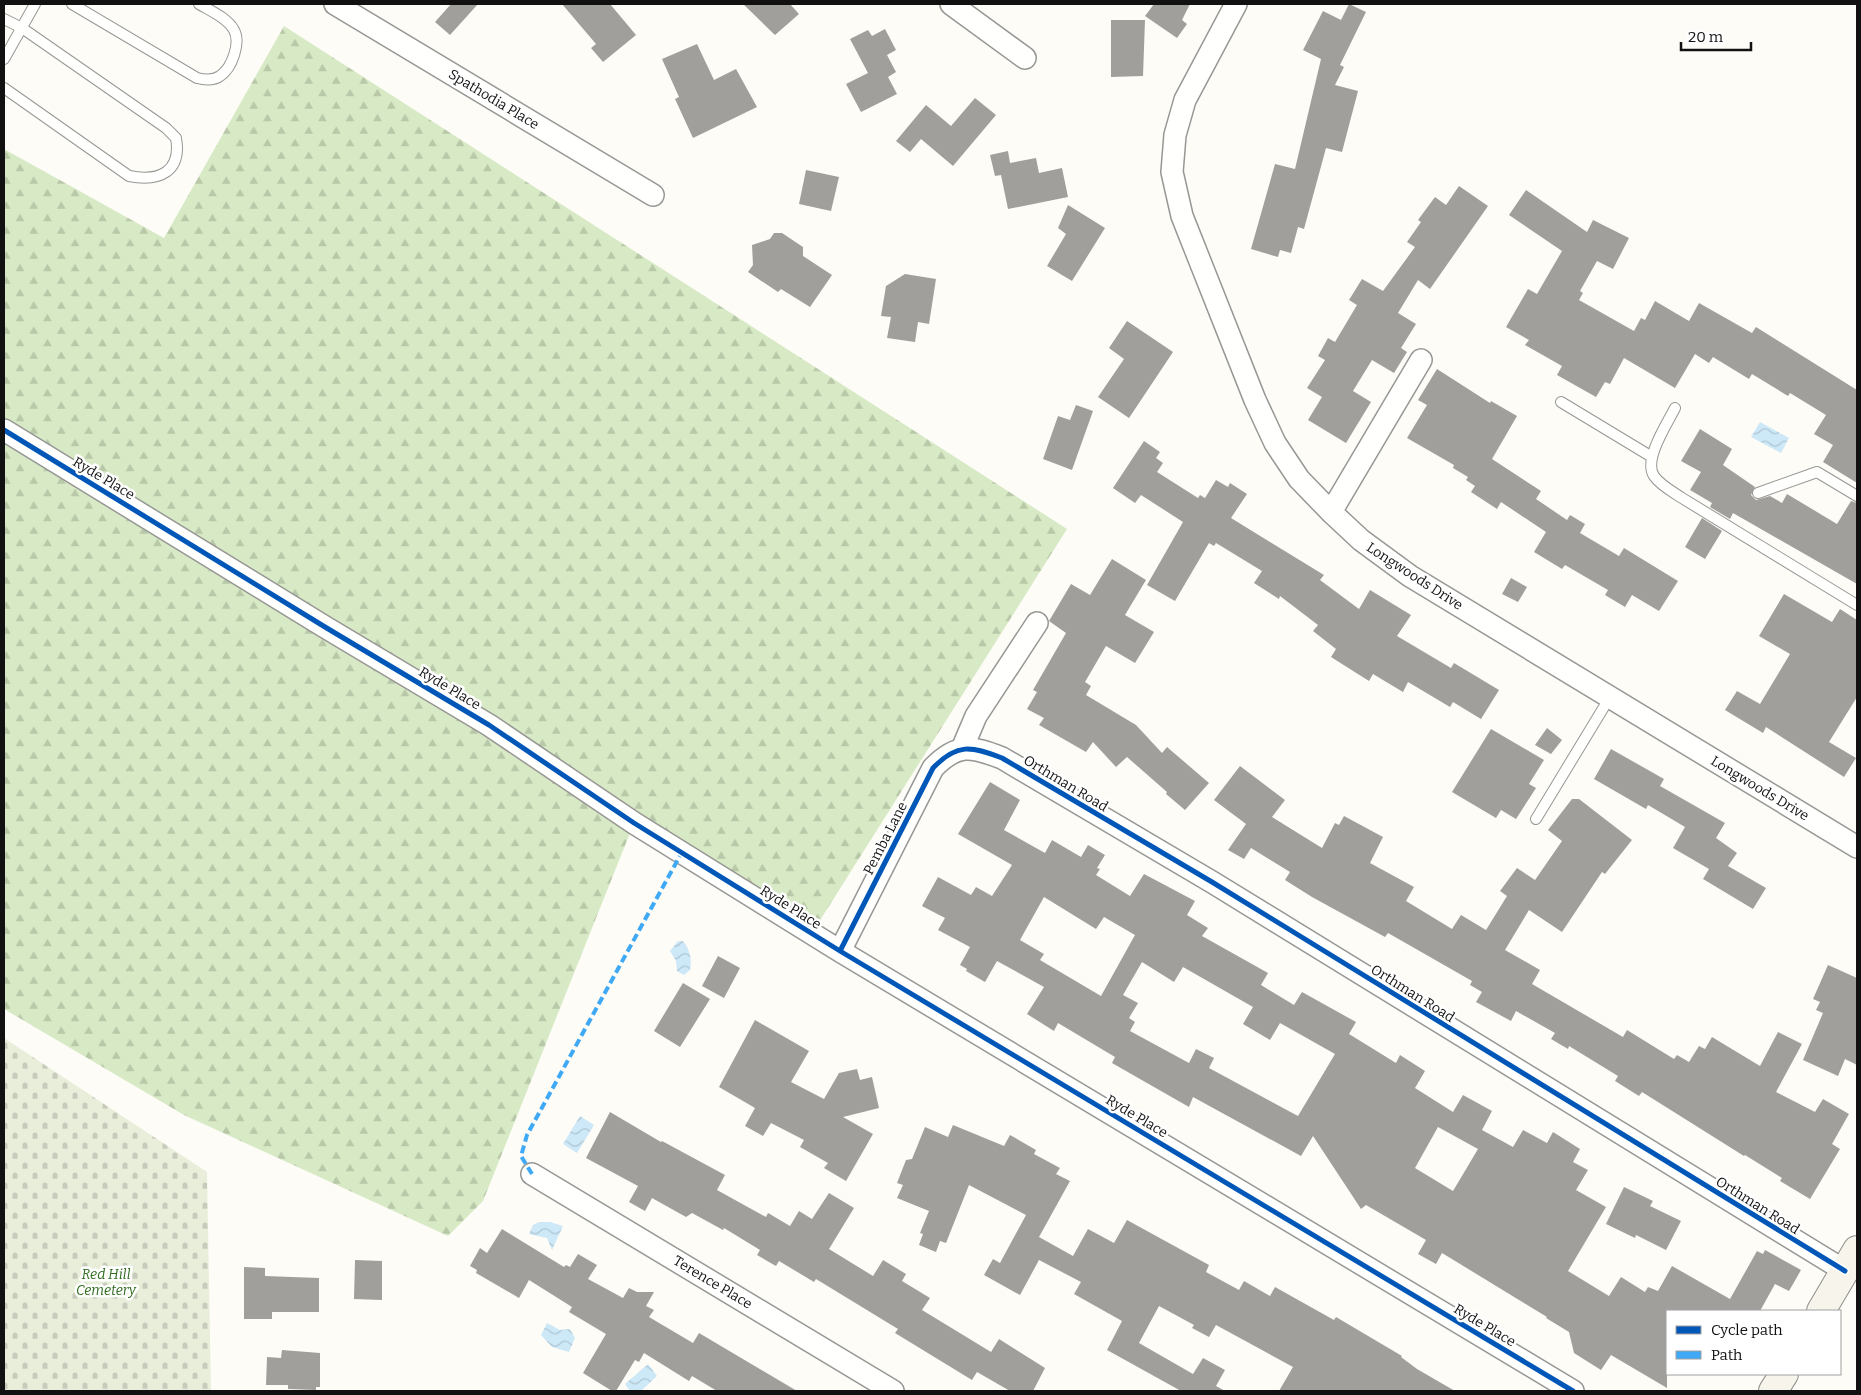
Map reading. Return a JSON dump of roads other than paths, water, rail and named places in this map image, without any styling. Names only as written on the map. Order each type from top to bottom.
[{"type":"main road","points":[[1822,1310],[1851,1260]]},
{"type":"main road","points":[[1773,1391],[1783,1375]]},
{"type":"street","name":"Spathodia Place","points":[[336,4],[653,195]]},
{"type":"street","points":[[951,4],[1025,58]]},
{"type":"street","name":"Longwoods Drive","points":[[1236,4],[1185,100],[1175,135],[1172,172],[1182,216],[1255,400],[1275,443],[1299,479],[1361,540],[1410,576],[1857,847]]},
{"type":"street","points":[[1331,512],[1421,360]]},
{"type":"street","name":"Ryde Place","points":[[4,430],[489,725],[634,822],[840,951],[1573,1391]]},
{"type":"street","points":[[962,749],[976,716],[1037,623]]},
{"type":"street","name":"Pemba Lane","points":[[840,951],[933,768],[946,754],[962,749]]},
{"type":"street","name":"Orthman Road","points":[[962,749],[982,750],[1002,758],[1851,1260]]},
{"type":"street","name":"Terence Place","points":[[532,1174],[893,1391]]},
{"type":"lane","points":[[4,59],[35,4]]},
{"type":"lane","points":[[72,4],[197,78],[214,79],[222,75],[237,50],[236,36],[228,22],[199,4]]},
{"type":"lane","points":[[4,19],[22,28],[166,128],[176,138],[176,158],[168,171],[156,178],[142,179],[128,176],[4,88]]},
{"type":"lane","points":[[1562,402],[1652,457]]},
{"type":"lane","points":[[1675,408],[1652,457],[1650,468],[1655,477],[1682,498],[1857,605]]},
{"type":"lane","points":[[1758,493],[1817,472],[1857,496]]},
{"type":"lane","points":[[1536,819],[1610,697]]},
{"type":"water","points":[[1760,422],[1789,438],[1781,453],[1751,437]]},
{"type":"water","points":[[678,941],[683,941],[690,955],[690,970],[684,975],[677,971],[676,961],[670,951]]},
{"type":"water","points":[[580,1116],[594,1125],[577,1153],[563,1144]]},
{"type":"water","points":[[539,1222],[550,1222],[563,1226],[552,1250],[547,1238],[529,1234],[533,1225]]},
{"type":"water","points":[[547,1323],[560,1330],[570,1329],[575,1338],[569,1352],[552,1347],[541,1335]]},
{"type":"water","points":[[648,1364],[657,1376],[641,1391],[630,1391],[625,1384]]},
{"type":"park label","name":"Red Hill Cemetery","points":[[106,1282]]}]
